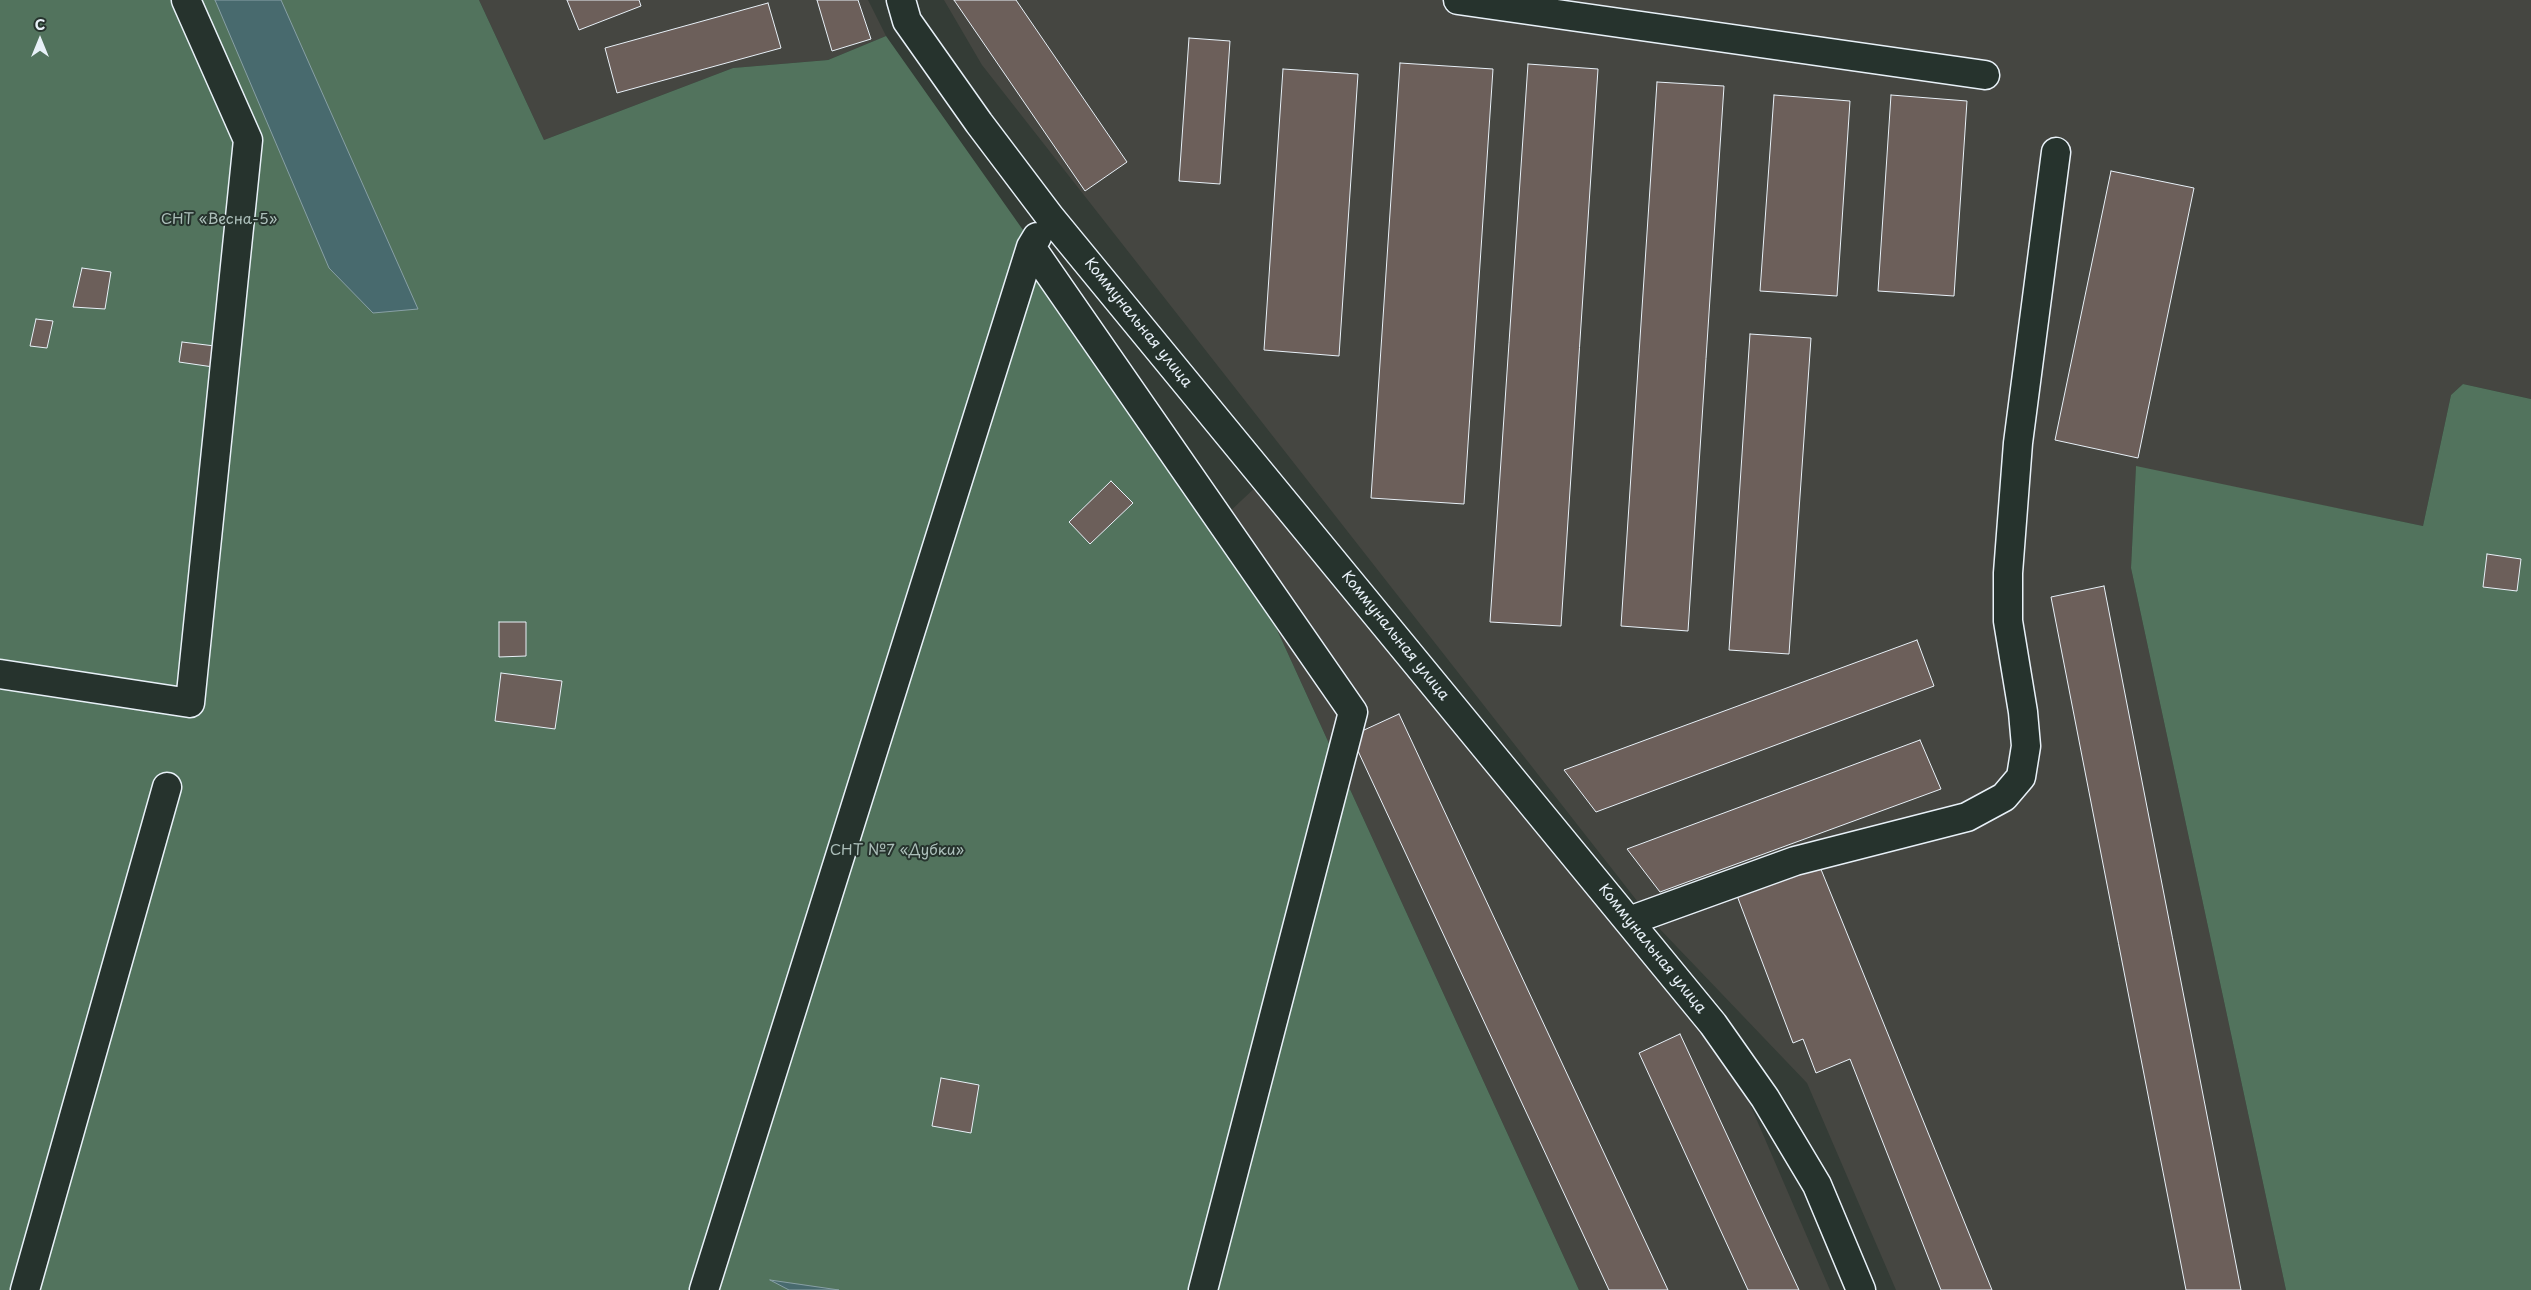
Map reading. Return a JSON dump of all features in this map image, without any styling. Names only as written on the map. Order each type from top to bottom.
[{"type":"street","points":[[0,674],[190,703],[248,140],[186,0]]},
{"type":"street","name":"Коммунальная улица","points":[[901,0],[907,21],[979,123],[1050,217],[1713,1024],[1765,1098],[1817,1185],[1861,1290]]},
{"type":"street","points":[[1458,0],[1985,75]]},
{"type":"street","points":[[1629,921],[1795,861],[1967,817],[2004,797],[2021,777],[2026,746],[2023,712],[2008,621],[2008,573],[2018,443],[2056,152]]},
{"type":"street","points":[[704,1290],[1031,247],[1050,217]]},
{"type":"street","points":[[1031,247],[1353,712],[1203,1290]]},
{"type":"street","points":[[25,1290],[166,787]]},
{"type":"shaded area","points":[[479,0],[868,0],[886,36],[828,60],[733,68],[544,140]]},
{"type":"shaded area","points":[[944,0],[2531,0],[2531,399],[2463,384],[2451,395],[2423,526],[2136,467],[2131,568],[2286,1290],[1896,1290],[1807,1083],[1656,925],[982,65]]},
{"type":"shaded area","points":[[1260,483],[1608,904],[1743,1088],[1830,1290],[1579,1290],[1225,516]]},
{"type":"green space","name":"СНТ №7 «Дубки»","points":[[0,0],[479,0],[544,140],[733,68],[828,60],[886,36],[1225,516],[1579,1290],[0,1290]]},
{"type":"green space","points":[[2463,384],[2531,399],[2531,1290],[2286,1290],[2131,568],[2136,466],[2423,526],[2451,395]]},
{"type":"water","points":[[215,0],[281,0],[418,309],[373,313],[329,268]]},
{"type":"water","points":[[770,1280],[839,1290],[789,1290]]},
{"type":"building","points":[[567,0],[639,0],[641,6],[579,30]]},
{"type":"building","points":[[817,0],[858,0],[871,39],[832,51]]},
{"type":"building","points":[[954,0],[1016,0],[1127,162],[1085,191]]},
{"type":"building","points":[[768,3],[781,48],[617,93],[605,48]]},
{"type":"building","points":[[1189,38],[1230,41],[1220,184],[1179,181]]},
{"type":"building","points":[[1400,63],[1493,69],[1464,504],[1371,498]]},
{"type":"building","points":[[1528,64],[1598,69],[1561,626],[1490,622]]},
{"type":"building","points":[[1283,69],[1358,74],[1339,356],[1264,350]]},
{"type":"building","points":[[1657,82],[1724,86],[1688,631],[1621,626]]},
{"type":"building","points":[[1774,95],[1850,101],[1837,296],[1760,291]]},
{"type":"building","points":[[1891,95],[1967,101],[1954,296],[1878,291]]},
{"type":"building","points":[[2111,171],[2194,188],[2138,458],[2055,440]]},
{"type":"building","points":[[82,268],[111,272],[105,309],[73,307]]},
{"type":"building","points":[[36,319],[53,321],[47,348],[30,346]]},
{"type":"building","points":[[1750,334],[1811,338],[1789,654],[1729,650]]},
{"type":"building","points":[[182,342],[223,347],[220,368],[179,362]]},
{"type":"building","points":[[1111,481],[1133,503],[1090,544],[1069,522]]},
{"type":"building","points":[[2487,554],[2521,559],[2517,591],[2483,587]]},
{"type":"building","points":[[2104,586],[2241,1290],[2186,1290],[2051,597]]},
{"type":"building","points":[[499,622],[526,622],[526,656],[499,657]]},
{"type":"building","points":[[1917,640],[1934,686],[1596,812],[1564,770]]},
{"type":"building","points":[[501,673],[562,681],[555,729],[495,721]]},
{"type":"building","points":[[1399,714],[1668,1290],[1609,1290],[1351,736]]},
{"type":"building","points":[[1920,740],[1941,789],[1660,892],[1627,849]]},
{"type":"building","points":[[1818,862],[1992,1290],[1941,1290],[1850,1059],[1816,1073],[1803,1039],[1793,1043],[1736,893]]},
{"type":"building","points":[[1680,1034],[1799,1290],[1748,1290],[1639,1053]]},
{"type":"building","points":[[941,1078],[979,1085],[971,1133],[932,1126]]},
{"type":"park label","name":"СНТ «Весна-5»","points":[[219,220]]}]
